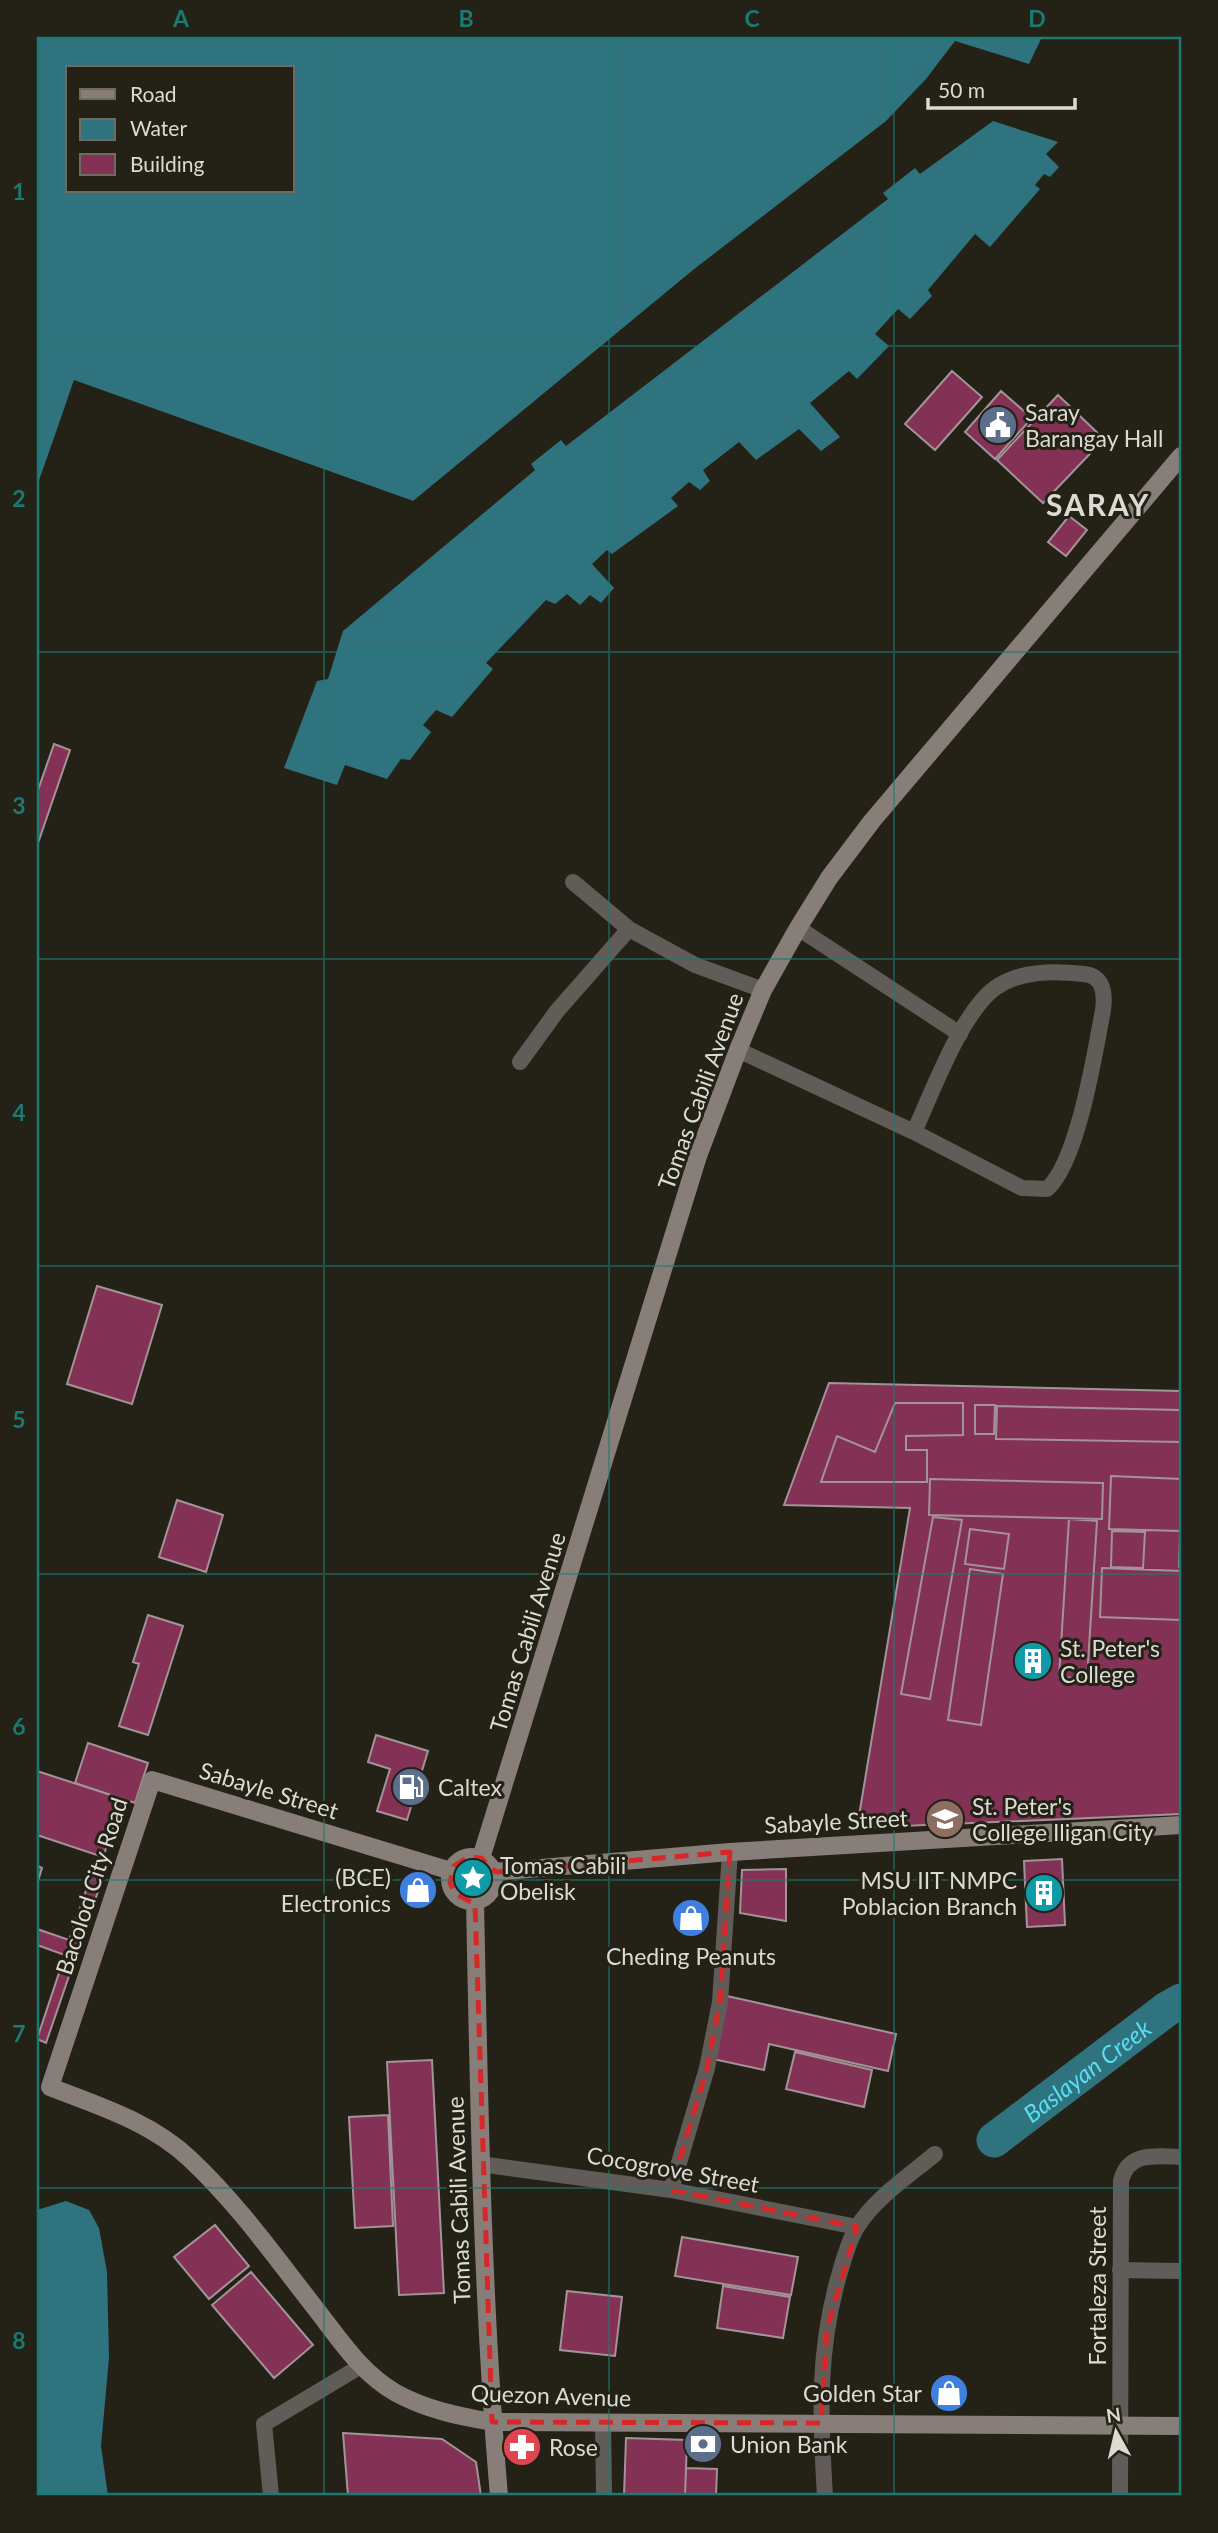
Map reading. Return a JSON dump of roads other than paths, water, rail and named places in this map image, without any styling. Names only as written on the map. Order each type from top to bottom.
[{"type":"street","name":"Tomas Cabili Avenue","points":[[481,1858],[698,1156],[763,990],[829,878],[872,821],[1181,456]]},
{"type":"street","points":[[573,882],[629,929],[695,965],[763,990]]},
{"type":"street","points":[[798,928],[960,1034]]},
{"type":"street","points":[[520,1062],[557,1010],[629,929]]},
{"type":"street","points":[[738,1050],[914,1132],[1022,1188],[1047,1189],[1056,1181],[1079,1122],[1105,995],[1102,984],[1090,974],[1060,971],[1019,977],[995,988],[960,1034],[914,1132]]},
{"type":"street","name":"Sabayle Street","points":[[152,1780],[452,1871]]},
{"type":"street","name":"Bacolod City Road","points":[[50,2087],[152,1780]]},
{"type":"street","name":"Sabayle Street","points":[[494,1872],[730,1852],[1181,1825]]},
{"type":"street","points":[[671,2190],[708,2068],[720,2002],[730,1852]]},
{"type":"street","points":[[463,1858],[481,1858],[494,1872],[491,1891],[475,1901],[461,1898],[452,1889],[452,1871],[463,1858]]},
{"type":"street","name":"Tomas Cabili Avenue","points":[[475,1901],[480,2164],[492,2422],[499,2496]]},
{"type":"street","name":"Quezon Avenue","points":[[50,2087],[132,2119],[163,2137],[189,2158],[240,2212],[361,2366],[396,2393],[441,2412],[492,2422],[1181,2426]]},
{"type":"street","points":[[825,2496],[820,2374],[834,2292],[857,2227],[883,2199],[935,2154]]},
{"type":"street","name":"Fortaleza Street","points":[[1120,2496],[1121,2181],[1123,2170],[1130,2162],[1151,2155],[1181,2157]]},
{"type":"street","name":"Cocogrove Street","points":[[480,2164],[671,2190],[857,2227]]},
{"type":"street","points":[[1120,2270],[1181,2271]]},
{"type":"street","points":[[271,2496],[264,2424],[361,2366]]},
{"type":"street","points":[[603,2422],[604,2496]]},
{"type":"water","points":[[37,37],[1042,37],[1029,64],[955,41],[926,79],[886,121],[693,270],[413,501],[74,381],[37,486]]},
{"type":"water","points":[[993,121],[1058,142],[1046,154],[1059,167],[1050,177],[1044,174],[1035,185],[1040,189],[990,247],[975,234],[928,290],[932,296],[910,319],[898,309],[875,334],[889,346],[857,379],[849,371],[810,403],[840,437],[821,451],[799,429],[756,460],[739,442],[703,470],[710,481],[700,490],[689,482],[671,498],[678,506],[612,554],[607,550],[592,564],[614,588],[601,603],[590,595],[580,605],[567,594],[555,604],[546,600],[486,663],[493,669],[452,717],[436,710],[423,725],[431,732],[410,760],[401,759],[387,779],[345,765],[337,785],[284,768],[317,681],[328,679],[343,631],[535,470],[531,464],[561,440],[566,446],[888,199],[883,193],[915,168],[920,174]]},
{"type":"water","points":[[66,2201],[89,2210],[99,2228],[107,2272],[109,2358],[101,2446],[108,2496],[37,2496],[37,2210]]},
{"type":"waterway","name":"Baslayan Creek","points":[[994,2140],[1181,2001]]},
{"type":"place","name":"Saray Barangay Hall","points":[[998,425]]},
{"type":"place","name":"St. Peter's College","points":[[1033,1661]]},
{"type":"place","name":"Caltex","points":[[411,1787]]},
{"type":"place","name":"St. Peter's College Iligan City","points":[[945,1819]]},
{"type":"place","name":"Tomas Cabili Obelisk","points":[[473,1878]]},
{"type":"place","name":"(BCE) Electronics","points":[[418,1890]]},
{"type":"place","name":"MSU IIT NMPC Poblacion Branch","points":[[1044,1893]]},
{"type":"place","name":"Cheding Peanuts","points":[[691,1918]]},
{"type":"place","name":"Golden Star","points":[[949,2393]]},
{"type":"place","name":"Union Bank","points":[[703,2444]]},
{"type":"place","name":"Rose","points":[[522,2447]]},
{"type":"district","name":"SARAY","points":[[1098,504]]}]
